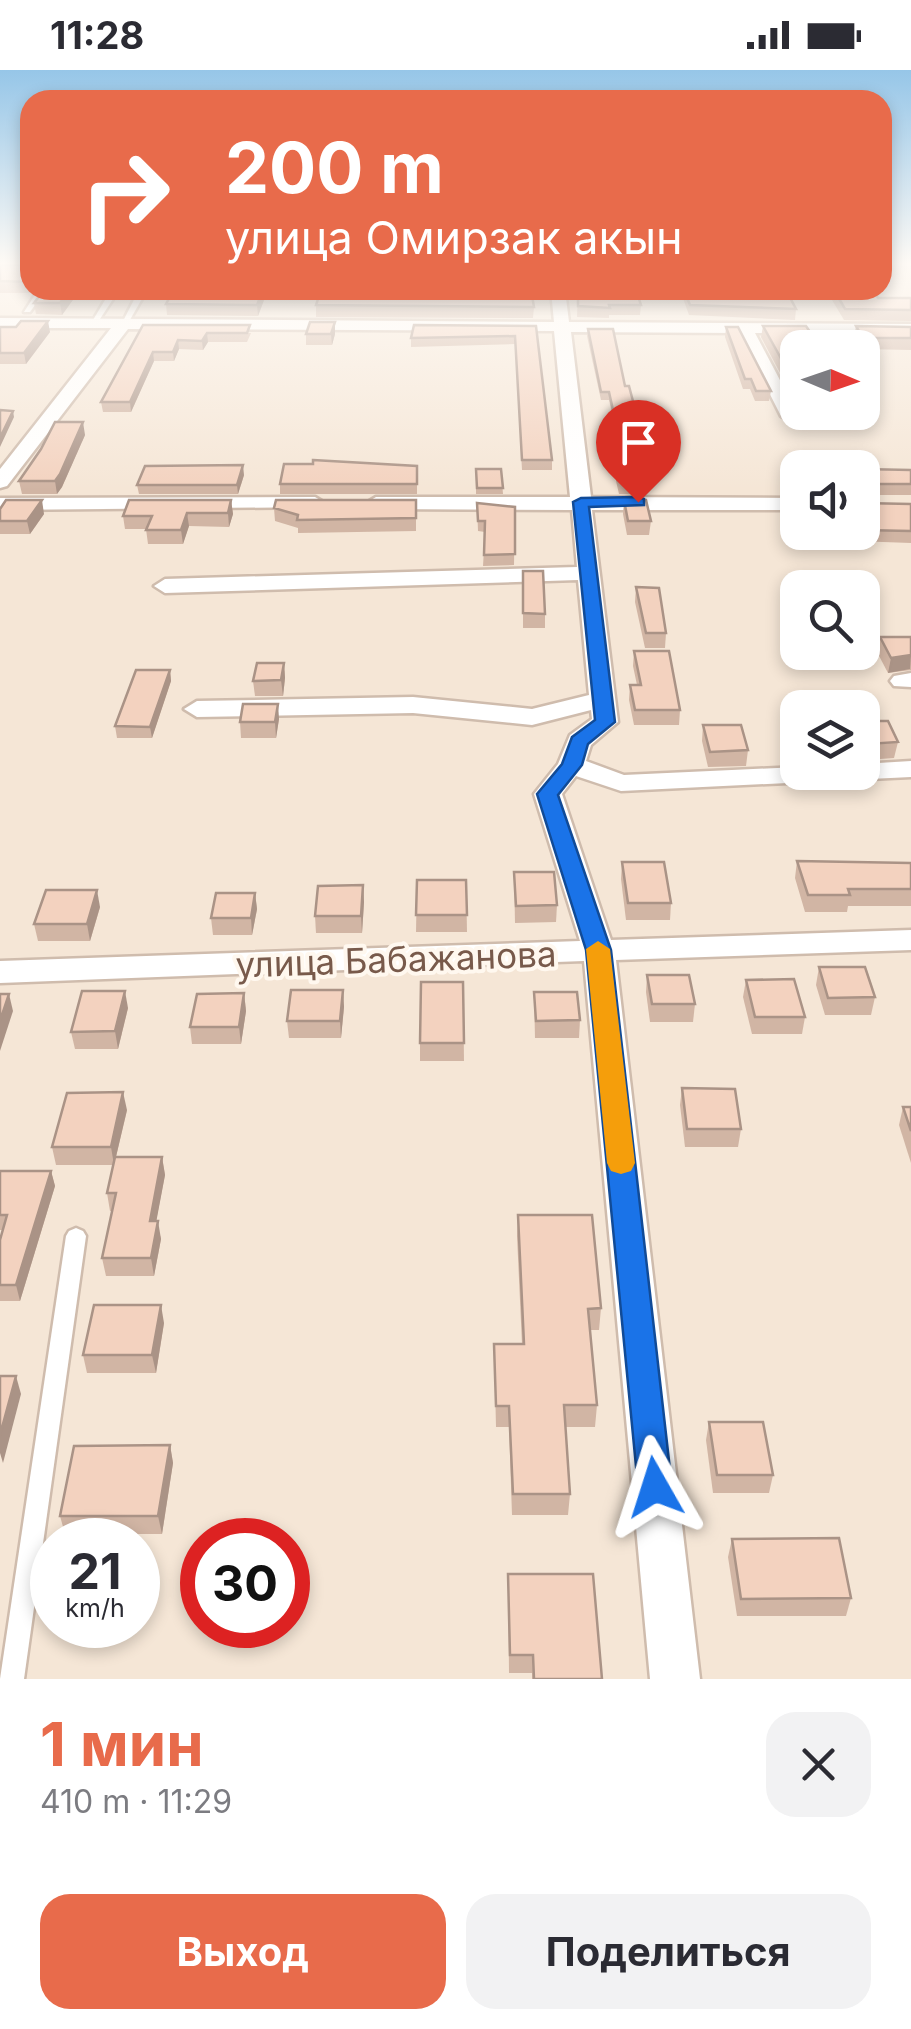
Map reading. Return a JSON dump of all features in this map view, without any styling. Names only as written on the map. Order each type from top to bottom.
[{"type":"street","points":[[0,482],[110,340]]},
{"type":"street","points":[[564,340],[605,722],[579,741],[572,765],[548,794],[598,950],[675,1679]]},
{"type":"street","points":[[751,340],[780,396]]},
{"type":"street","points":[[0,504],[780,504]]},
{"type":"street","points":[[164,586],[589,573]]},
{"type":"street","points":[[197,709],[413,705],[532,717],[602,699]]},
{"type":"street","points":[[572,765],[621,783],[780,776]]},
{"type":"street","points":[[880,771],[911,769]]},
{"type":"street","name":"улица Бабажанова","points":[[0,972],[911,940]]},
{"type":"lane","points":[[10,1679],[76,1236]]},
{"type":"shaded area","points":[[0,340],[780,340],[780,430],[880,430],[880,340],[911,340],[911,1679],[0,1679]]},
{"type":"building","points":[[0,340],[34,340],[24,353],[0,353]]},
{"type":"building","points":[[135,340],[178,340],[173,352],[153,352],[130,402],[101,402]]},
{"type":"building","points":[[515,340],[538,340],[552,460],[522,460]]},
{"type":"building","points":[[590,340],[615,340],[625,386],[629,386],[640,428],[617,428],[609,392],[601,392]]},
{"type":"building","points":[[731,340],[745,340],[771,391],[756,391],[751,379],[745,379]]},
{"type":"building","points":[[771,340],[780,340],[780,357]]},
{"type":"building","points":[[0,410],[13,411],[0,438]]},
{"type":"building","points":[[55,422],[83,422],[60,474],[55,481],[19,481],[41,449]]},
{"type":"building","points":[[313,460],[417,466],[417,484],[280,484],[284,464],[313,464]]},
{"type":"building","points":[[243,465],[237,485],[137,485],[145,466]]},
{"type":"building","points":[[617,467],[639,468],[642,481],[620,481]]},
{"type":"building","points":[[476,469],[501,469],[503,488],[477,488]]},
{"type":"building","points":[[880,469],[911,470],[911,484],[880,484]]},
{"type":"building","points":[[6,500],[42,500],[27,521],[0,521],[0,509]]},
{"type":"building","points":[[129,500],[231,500],[228,513],[187,513],[181,530],[146,530],[152,516],[123,516]]},
{"type":"building","points":[[276,500],[416,500],[416,518],[297,520],[298,515],[274,508]]},
{"type":"building","points":[[624,500],[646,500],[651,521],[628,521]]},
{"type":"building","points":[[477,503],[515,507],[515,554],[484,555],[485,521],[478,521]]},
{"type":"building","points":[[880,503],[911,504],[911,531],[880,530]]},
{"type":"building","points":[[523,571],[543,571],[545,614],[523,613]]},
{"type":"building","points":[[636,587],[659,588],[666,633],[646,633]]},
{"type":"building","points":[[880,637],[911,637],[911,655],[891,658]]},
{"type":"building","points":[[634,651],[669,651],[680,710],[635,710],[630,685],[641,685]]},
{"type":"building","points":[[257,663],[284,663],[281,680],[253,681]]},
{"type":"building","points":[[136,670],[170,670],[150,727],[115,726]]},
{"type":"building","points":[[243,704],[278,704],[275,722],[240,722]]},
{"type":"building","points":[[880,721],[888,721],[898,742],[880,743]]},
{"type":"building","points":[[703,725],[741,725],[748,750],[710,752]]},
{"type":"building","points":[[797,861],[911,863],[911,889],[848,889],[850,895],[808,895]]},
{"type":"building","points":[[622,862],[664,862],[671,903],[628,903]]},
{"type":"building","points":[[514,872],[554,872],[557,905],[516,906]]},
{"type":"building","points":[[417,880],[466,880],[467,915],[416,915]]},
{"type":"building","points":[[363,885],[361,916],[315,916],[318,886]]},
{"type":"building","points":[[46,890],[97,890],[87,924],[34,924]]},
{"type":"building","points":[[216,893],[255,893],[251,918],[211,918]]},
{"type":"building","points":[[819,967],[865,967],[875,997],[828,998]]},
{"type":"building","points":[[647,975],[689,975],[695,1004],[652,1004]]},
{"type":"building","points":[[794,979],[805,1017],[755,1017],[746,980]]},
{"type":"building","points":[[421,982],[463,982],[464,1043],[420,1043]]},
{"type":"building","points":[[291,990],[343,990],[340,1021],[287,1021]]},
{"type":"building","points":[[82,991],[125,991],[115,1031],[71,1032]]},
{"type":"building","points":[[534,992],[577,992],[580,1020],[536,1021]]},
{"type":"building","points":[[244,993],[239,1027],[190,1027],[197,994]]},
{"type":"building","points":[[0,994],[9,994],[0,1021]]},
{"type":"building","points":[[682,1088],[735,1089],[741,1129],[687,1129]]},
{"type":"building","points":[[123,1092],[111,1147],[52,1147],[67,1093]]},
{"type":"building","points":[[903,1107],[911,1107],[911,1131]]},
{"type":"building","points":[[115,1157],[162,1157],[150,1221],[158,1221],[151,1258],[102,1258],[116,1193],[107,1193]]},
{"type":"building","points":[[0,1171],[51,1171],[16,1285],[0,1285],[0,1240],[7,1215],[0,1215]]},
{"type":"building","points":[[518,1215],[592,1215],[601,1308],[588,1309],[597,1405],[564,1405],[570,1494],[513,1494],[509,1406],[496,1406],[494,1344],[524,1344]]},
{"type":"building","points":[[94,1305],[161,1305],[152,1355],[83,1355]]},
{"type":"building","points":[[0,1376],[16,1376],[0,1435]]},
{"type":"building","points":[[709,1422],[763,1422],[773,1475],[717,1475]]},
{"type":"building","points":[[170,1445],[158,1516],[60,1516],[74,1446]]},
{"type":"building","points":[[839,1538],[851,1598],[741,1599],[732,1539]]},
{"type":"building","points":[[508,1574],[593,1574],[602,1679],[534,1679],[533,1655],[510,1655]]},
{"type":"slow traffic","points":[[598,949],[621,1163]]},
{"type":"route","points":[[638,502],[581,502],[605,722],[579,741],[572,765],[548,794],[598,950],[655,1487]]}]
